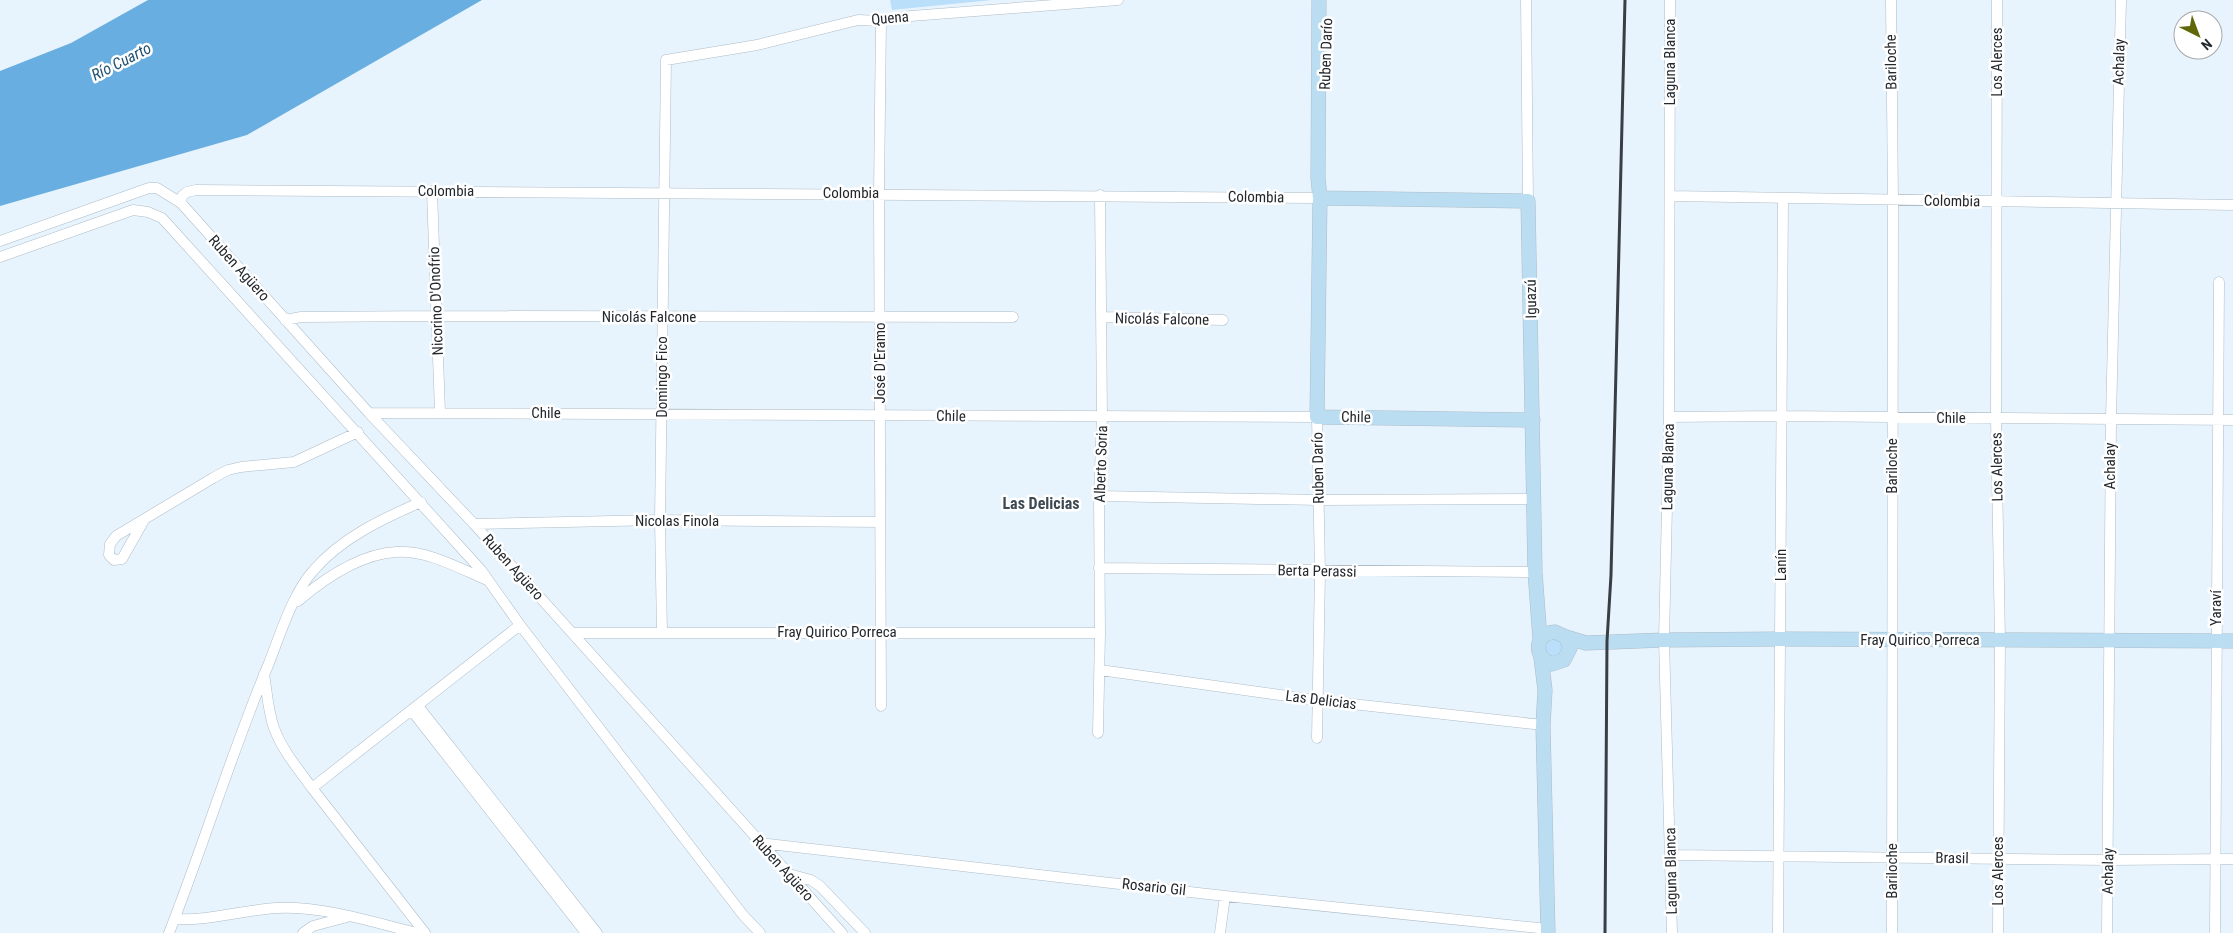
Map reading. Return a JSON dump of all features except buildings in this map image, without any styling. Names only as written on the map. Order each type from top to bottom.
[{"type":"main road","name":"Ruben Darío","points":[[1318,417],[1319,0]]},
{"type":"main road","name":"Ruben Darío","points":[[1320,198],[1324,178],[1328,0]]},
{"type":"main road","name":"Colombia","points":[[1320,198],[1528,201]]},
{"type":"main road","name":"Iguazú","points":[[1528,201],[1535,572],[1540,639]]},
{"type":"main road","name":"Chile","points":[[1318,417],[1533,420]]},
{"type":"main road","name":"Iguazú","points":[[1537,598],[1547,622],[1561,634]]},
{"type":"main road","points":[[1545,690],[1550,676],[1563,658],[1569,642],[1561,634],[1544,634],[1540,639],[1538,652],[1541,658],[1545,690],[1543,725],[1548,931]]},
{"type":"main road","name":"Fray Quirico Porreca","points":[[1561,634],[1586,643],[1607,641],[1780,639],[2109,642],[2233,641]]},
{"type":"main road","name":"Fray Quirico Porreca","points":[[1563,658],[1607,641]]},
{"type":"main road","points":[[1541,658],[1552,664],[1563,658]]},
{"type":"street","name":"Quena","points":[[666,60],[758,45],[858,20],[881,21],[911,16],[1118,0]]},
{"type":"street","name":"Iguazú","points":[[1526,0],[1528,201]]},
{"type":"street","name":"Laguna Blanca","points":[[1670,0],[1669,418],[1664,640],[1672,933]]},
{"type":"street","name":"Bariloche","points":[[1891,0],[1893,200],[1892,933]]},
{"type":"street","name":"Los Alerces","points":[[1997,0],[1996,418],[2000,640],[1998,933]]},
{"type":"street","name":"Achalay","points":[[2107,933],[2111,419],[2114,204],[2120,0]]},
{"type":"street","name":"José D'Eramo","points":[[881,21],[879,193],[881,706]]},
{"type":"street","name":"Domingo Fico","points":[[662,633],[660,520],[666,60]]},
{"type":"street","name":"Ruben Agüero","points":[[0,241],[149,188],[156,188],[181,203],[368,413],[474,524],[842,933]]},
{"type":"street","name":"Colombia","points":[[181,203],[182,196],[187,192],[196,190],[879,193],[1320,198]]},
{"type":"street","name":"Nicorino D'Onofrio","points":[[432,191],[440,412]]},
{"type":"street","name":"Alberto Soria","points":[[1098,733],[1100,670],[1099,496],[1102,417],[1100,196]]},
{"type":"street","name":"Colombia","points":[[1670,196],[2233,205]]},
{"type":"street","name":"Lanín","points":[[1778,933],[1783,198]]},
{"type":"street","points":[[0,257],[133,210],[148,212],[162,218],[358,432],[481,570],[520,625],[743,915],[760,933]]},
{"type":"street","name":"Yaraví","points":[[2215,933],[2219,282]]},
{"type":"street","name":"Nicolás Falcone","points":[[285,320],[301,317],[436,316],[1013,317]]},
{"type":"street","name":"Nicolás Falcone","points":[[1101,318],[1223,320]]},
{"type":"street","name":"Chile","points":[[368,413],[1318,417]]},
{"type":"street","name":"Chile","points":[[1669,418],[1782,416],[2233,420]]},
{"type":"street","name":"Ruben Darío","points":[[1317,738],[1316,700],[1320,572],[1318,417]]},
{"type":"street","points":[[143,522],[228,470],[294,462],[358,432]]},
{"type":"street","points":[[1099,496],[1319,500],[1535,499]]},
{"type":"street","points":[[169,933],[251,704],[292,606],[312,571],[343,542],[384,518],[420,502]]},
{"type":"street","name":"Nicolas Finola","points":[[474,524],[660,520],[880,522]]},
{"type":"street","points":[[292,606],[320,582],[355,562],[395,552],[437,560],[487,580]]},
{"type":"street","name":"Berta Perassi","points":[[1099,568],[1320,572],[1535,572]]},
{"type":"street","points":[[312,788],[520,625]]},
{"type":"street","name":"Fray Quirico Porreca","points":[[573,633],[1100,633]]},
{"type":"street","name":"Las Delicias","points":[[1100,670],[1316,700],[1543,725]]},
{"type":"street","points":[[264,673],[274,729],[286,751],[312,788],[425,933]]},
{"type":"street","points":[[415,708],[586,933]]},
{"type":"street","points":[[415,708],[596,933]]},
{"type":"street","name":"Rosario Gil","points":[[760,843],[1523,930],[1548,931]]},
{"type":"street","name":"Brasil","points":[[1670,855],[1892,856],[2108,860],[2233,858]]},
{"type":"street","points":[[788,873],[811,880],[820,886],[865,933]]},
{"type":"street","points":[[1220,933],[1225,896]]},
{"type":"street","points":[[175,919],[196,920],[277,908],[306,909],[351,916],[417,933]]},
{"type":"street","points":[[303,933],[313,926],[351,916]]},
{"type":"shaded area","points":[[890,0],[992,0],[892,10]]},
{"type":"shaded area","points":[[1554,639],[1560,642],[1563,648],[1560,654],[1554,657],[1548,654],[1545,648],[1548,642]]},
{"type":"water","name":"Río Cuarto","points":[[148,0],[482,0],[247,135],[0,206],[0,71],[71,43]]},
{"type":"railway","points":[[1605,933],[1607,641],[1611,575],[1625,0]]},
{"type":"district","name":"Las Delicias","points":[[1041,503]]}]
